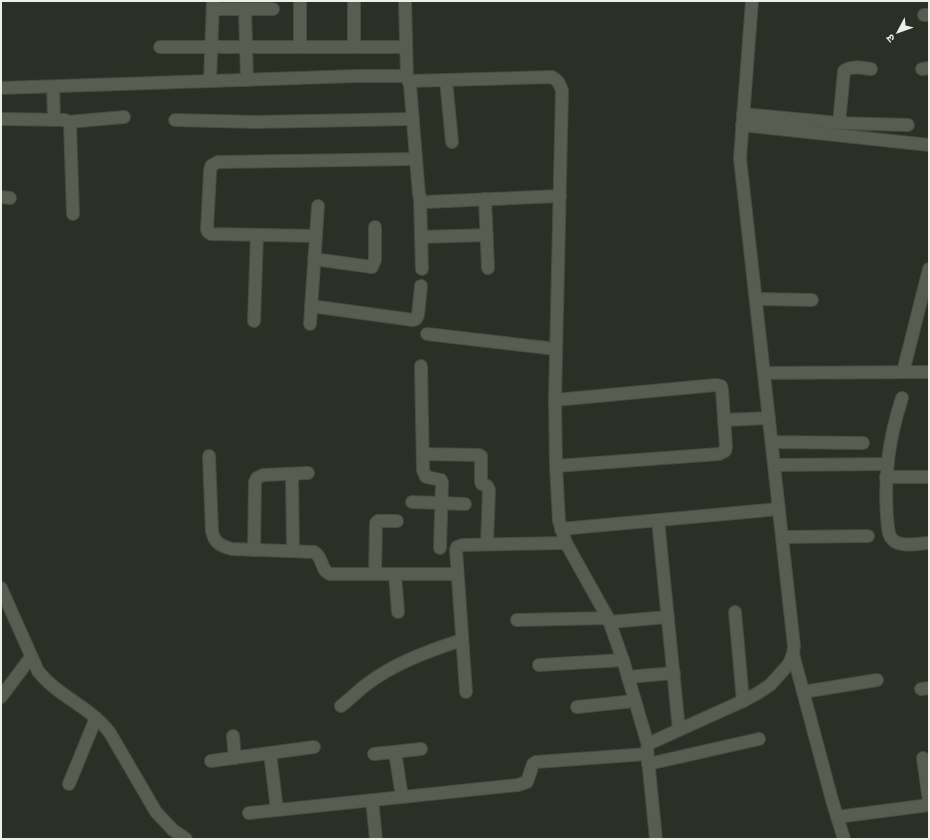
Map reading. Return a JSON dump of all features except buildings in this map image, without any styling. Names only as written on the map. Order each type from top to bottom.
[{"type":"street","points":[[300,1],[300,47]]},
{"type":"street","points":[[354,1],[354,46]]},
{"type":"street","points":[[405,1],[408,80],[420,199],[422,269]]},
{"type":"street","points":[[648,754],[679,730],[744,701],[770,685],[789,664],[793,654],[794,646],[780,510],[740,158],[752,1]]},
{"type":"street","points":[[210,81],[213,5],[245,9],[273,9]]},
{"type":"street","points":[[245,9],[247,80]]},
{"type":"street","points":[[160,47],[406,46]]},
{"type":"street","points":[[839,123],[844,71],[847,68],[872,69]]},
{"type":"street","points":[[1,88],[364,76],[400,76],[408,80],[545,77],[552,77],[556,79],[560,84],[562,91],[555,400],[556,466],[561,529],[566,543],[608,620],[623,660],[648,754],[656,839]]},
{"type":"street","points":[[446,80],[452,142]]},
{"type":"street","points":[[53,87],[54,120]]},
{"type":"street","points":[[1,119],[65,120],[68,122],[124,117]]},
{"type":"street","points":[[175,120],[256,122],[413,119]]},
{"type":"street","points":[[742,119],[908,125]]},
{"type":"street","points":[[742,119],[929,145]]},
{"type":"street","points":[[68,122],[70,124],[73,214]]},
{"type":"street","points":[[316,236],[215,235],[208,232],[211,166],[226,162],[416,159]]},
{"type":"street","points":[[420,199],[425,202],[560,196]]},
{"type":"street","points":[[486,199],[488,268]]},
{"type":"street","points":[[310,324],[318,206]]},
{"type":"street","points":[[314,259],[372,267],[375,260],[375,227]]},
{"type":"street","points":[[254,321],[257,235]]},
{"type":"street","points":[[421,237],[487,235]]},
{"type":"street","points":[[903,372],[929,268]]},
{"type":"street","points":[[311,306],[413,320],[417,318],[421,286]]},
{"type":"street","points":[[756,299],[812,300]]},
{"type":"street","points":[[427,334],[556,349]]},
{"type":"street","points":[[421,366],[424,474],[426,477],[438,478],[442,483],[440,548]]},
{"type":"street","points":[[764,373],[929,372]]},
{"type":"street","points":[[555,400],[716,384],[720,386],[722,390],[726,446],[723,453],[556,466]]},
{"type":"street","points":[[902,398],[890,441],[887,464],[886,502],[890,536],[897,543],[902,544],[929,543]]},
{"type":"street","points":[[724,420],[769,418]]},
{"type":"street","points":[[772,442],[862,443]]},
{"type":"street","points":[[423,454],[481,456],[481,482],[487,486],[489,490],[487,544]]},
{"type":"street","points":[[209,456],[213,537],[222,547],[232,549],[314,552],[321,558],[322,568],[325,572],[330,574],[457,574]]},
{"type":"street","points":[[775,465],[887,464]]},
{"type":"street","points":[[254,550],[255,482],[257,478],[263,475],[308,473]]},
{"type":"street","points":[[292,474],[294,551]]},
{"type":"street","points":[[886,477],[929,477]]},
{"type":"street","points":[[412,502],[465,504]]},
{"type":"street","points":[[561,529],[780,510]]},
{"type":"street","points":[[375,574],[376,523],[378,521],[397,520]]},
{"type":"street","points":[[658,520],[679,730]]},
{"type":"street","points":[[782,537],[868,536]]},
{"type":"street","points":[[466,692],[457,574],[456,550],[459,545],[566,543]]},
{"type":"street","points":[[395,574],[398,612]]},
{"type":"street","points":[[1,588],[38,671],[43,677],[96,718],[110,733],[156,812],[173,830],[186,839]]},
{"type":"street","points":[[735,612],[744,701]]},
{"type":"street","points":[[517,620],[608,620],[668,617]]},
{"type":"street","points":[[341,706],[368,684],[397,665],[429,650],[462,640]]},
{"type":"street","points":[[793,654],[844,839]]},
{"type":"street","points":[[1,696],[31,657]]},
{"type":"street","points":[[540,665],[623,660]]},
{"type":"street","points":[[628,677],[674,673]]},
{"type":"street","points":[[803,692],[877,680]]},
{"type":"street","points":[[577,707],[635,701]]},
{"type":"street","points":[[69,784],[96,718]]},
{"type":"street","points":[[233,736],[235,758]]},
{"type":"street","points":[[249,813],[523,784],[529,779],[533,764],[536,762],[648,754],[759,739]]},
{"type":"street","points":[[211,761],[314,747]]},
{"type":"street","points":[[374,754],[421,749]]},
{"type":"street","points":[[395,752],[402,797]]},
{"type":"street","points":[[270,753],[277,810]]},
{"type":"street","points":[[923,758],[929,801]]},
{"type":"street","points":[[372,800],[376,839]]},
{"type":"street","points":[[837,817],[929,805]]}]
